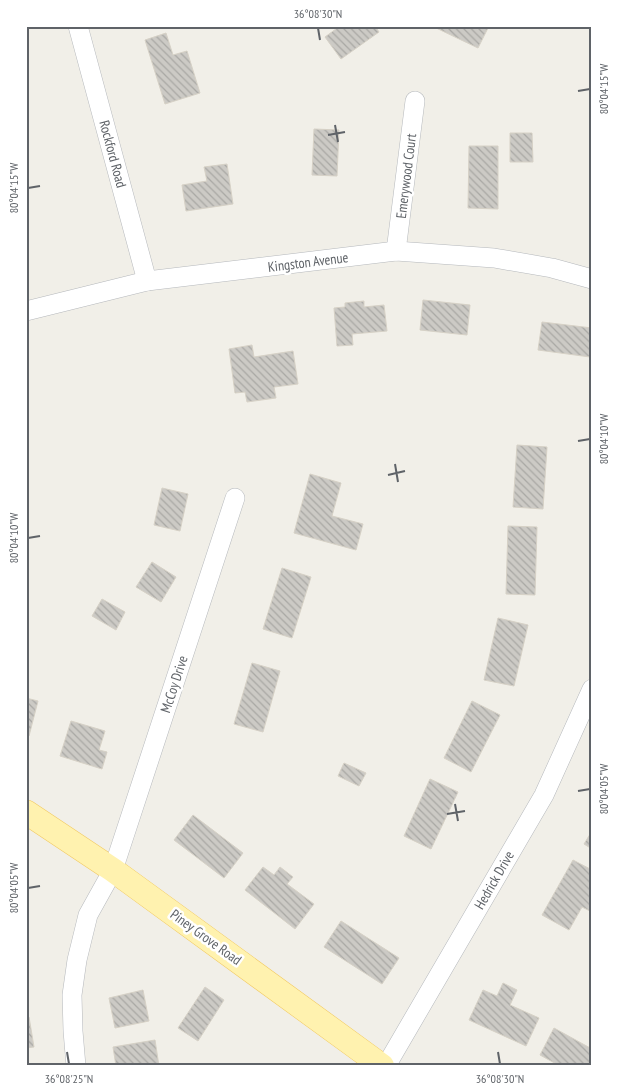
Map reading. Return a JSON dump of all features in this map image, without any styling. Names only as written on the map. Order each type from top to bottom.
[{"type":"main road","name":"Piney Grove Road","points":[[26,812],[113,870],[382,1066]]},
{"type":"street","name":"Rockford Road","points":[[78,26],[147,281]]},
{"type":"street","name":"Emerywood Court","points":[[396,251],[416,100]]},
{"type":"street","name":"Kingston Avenue","points":[[26,311],[147,281],[396,251],[494,258],[552,268],[592,279]]},
{"type":"street","name":"McCoy Drive","points":[[76,1066],[72,1031],[72,995],[77,960],[88,915],[113,870],[234,498]]},
{"type":"street","name":"Hedrick Drive","points":[[386,1066],[544,795],[592,689]]},
{"type":"building","points":[[340,26],[375,26],[379,32],[341,59],[325,37]]},
{"type":"building","points":[[432,26],[489,26],[478,48]]},
{"type":"building","points":[[166,33],[173,55],[187,51],[200,93],[165,104],[145,40]]},
{"type":"building","points":[[314,129],[339,130],[337,176],[312,175]]},
{"type":"building","points":[[510,133],[532,133],[533,162],[510,162]]},
{"type":"building","points":[[469,146],[498,146],[498,209],[468,208]]},
{"type":"building","points":[[227,164],[233,204],[186,211],[182,185],[207,181],[204,167]]},
{"type":"building","points":[[423,300],[470,305],[467,335],[420,330]]},
{"type":"building","points":[[364,301],[364,307],[384,305],[387,331],[352,334],[353,345],[337,346],[334,308],[345,307],[345,303]]},
{"type":"building","points":[[542,322],[592,328],[590,357],[538,350]]},
{"type":"building","points":[[252,345],[254,357],[293,351],[298,384],[274,387],[276,398],[247,402],[245,392],[235,393],[229,349]]},
{"type":"building","points":[[517,445],[547,447],[543,509],[513,507]]},
{"type":"building","points":[[310,474],[341,483],[332,516],[363,524],[356,550],[294,533]]},
{"type":"building","points":[[162,488],[188,494],[180,531],[154,525]]},
{"type":"building","points":[[508,526],[537,527],[535,595],[506,594]]},
{"type":"building","points":[[152,562],[176,577],[161,602],[136,587]]},
{"type":"building","points":[[282,568],[311,577],[292,638],[263,629]]},
{"type":"building","points":[[102,599],[125,612],[116,630],[92,616]]},
{"type":"building","points":[[498,618],[528,625],[514,686],[484,680]]},
{"type":"building","points":[[252,663],[280,671],[263,732],[234,724]]},
{"type":"building","points":[[26,698],[38,701],[29,736],[26,735]]},
{"type":"building","points":[[472,701],[500,715],[471,772],[444,758]]},
{"type":"building","points":[[71,721],[105,731],[99,750],[107,752],[102,769],[60,756]]},
{"type":"building","points":[[344,763],[366,773],[359,786],[338,776]]},
{"type":"building","points":[[430,779],[458,792],[431,849],[404,836]]},
{"type":"building","points":[[193,815],[243,853],[224,878],[174,840]]},
{"type":"building","points":[[592,831],[592,849],[584,844]]},
{"type":"building","points":[[573,860],[592,870],[592,912],[582,907],[569,930],[542,915]]},
{"type":"building","points":[[263,867],[274,875],[280,867],[293,877],[287,884],[314,904],[295,929],[245,890]]},
{"type":"building","points":[[341,921],[399,958],[382,984],[324,947]]},
{"type":"building","points":[[503,983],[517,990],[510,1005],[539,1018],[526,1046],[469,1020],[483,990],[497,996]]},
{"type":"building","points":[[205,987],[224,1000],[198,1041],[178,1028]]},
{"type":"building","points":[[143,990],[149,1021],[115,1028],[109,998]]},
{"type":"building","points":[[29,1017],[34,1047],[26,1048],[26,1018]]},
{"type":"building","points":[[554,1028],[592,1049],[592,1066],[560,1066],[540,1055]]},
{"type":"building","points":[[155,1040],[159,1066],[130,1066],[130,1064],[116,1066],[113,1047]]}]
